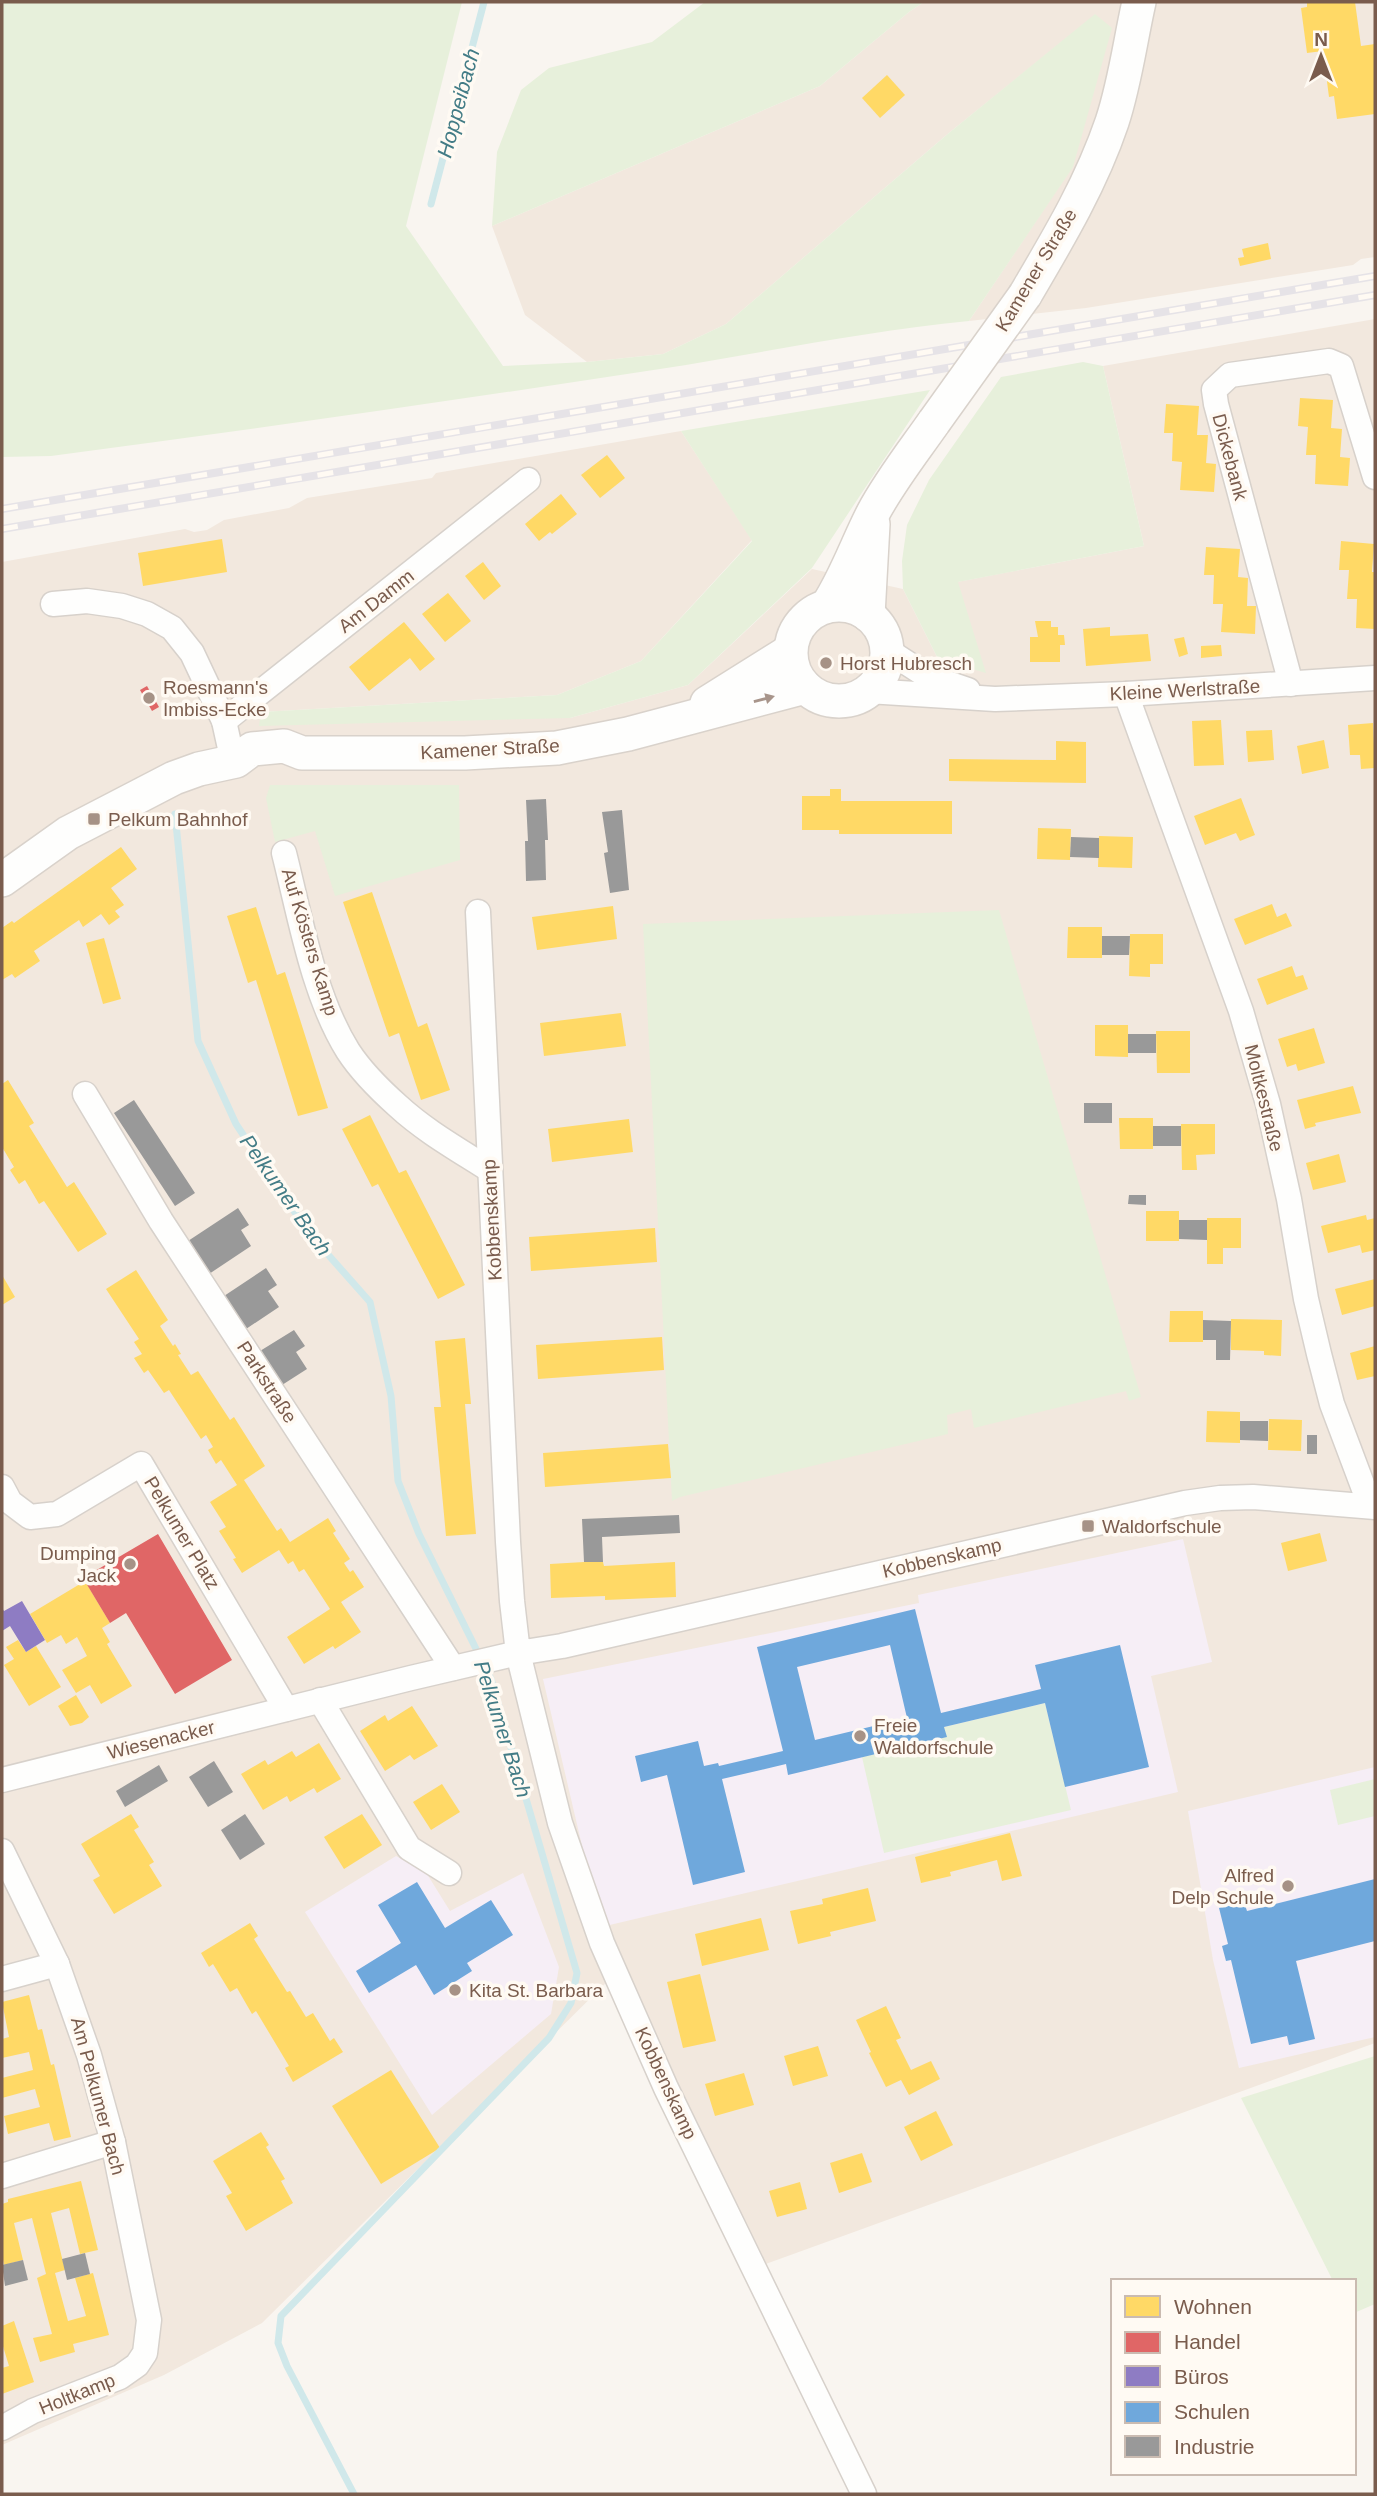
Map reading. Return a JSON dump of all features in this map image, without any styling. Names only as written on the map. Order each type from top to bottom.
[{"type":"main road","name":"Kamener Straße","points":[[827,606],[841,584],[886,489],[1025,295],[1065,227],[1100,154],[1119,95],[1139,2]]},
{"type":"main road","name":"Kamener Straße","points":[[868,615],[874,511]]},
{"type":"main road","points":[[844,605],[868,615],[883,634],[887,650],[883,673],[868,691],[841,701],[821,698],[804,687],[793,671],[790,651],[795,631],[808,615],[827,606],[844,605]]},
{"type":"main road","name":"Kamener Straße","points":[[675,722],[790,651]]},
{"type":"main road","name":"Kamener Straße","points":[[2,880],[68,834],[165,782],[199,769],[234,761],[255,766],[286,763],[302,753],[465,753],[557,748],[675,722],[804,687]]},
{"type":"street","name":"Dickebank","points":[[1291,684],[1214,390],[1230,375],[1329,361],[1341,366],[1375,477]]},
{"type":"street","name":"Am Damm","points":[[224,721],[528,480]]},
{"type":"street","points":[[52,604],[87,601],[122,606],[147,614],[172,628],[192,653],[224,721],[234,761]]},
{"type":"street","name":"Kleine Werlstraße","points":[[887,650],[927,676],[995,699]]},
{"type":"street","name":"Kleine Werlstraße","points":[[868,691],[995,699],[1126,694],[1375,678]]},
{"type":"street","name":"Moltkestraße","points":[[1126,694],[1252,1048],[1271,1118],[1289,1199],[1306,1299],[1332,1404],[1373,1506]]},
{"type":"street","name":"Auf Kösters Kamp","points":[[284,853],[315,971],[330,1013],[349,1052],[400,1108],[490,1170]]},
{"type":"street","name":"Kobbenskamp","points":[[478,912],[512,1601],[507,1655],[560,1823],[602,1943],[666,2088],[864,2494]]},
{"type":"street","name":"Parkstraße","points":[[85,1094],[169,1232],[460,1666]]},
{"type":"street","name":"Pelkumer Platz","points":[[2,1487],[10,1502],[30,1517],[57,1514],[141,1464],[286,1709]]},
{"type":"street","name":"Kobbenskamp","points":[[507,1655],[575,1643],[1185,1503],[1253,1497],[1373,1506]]},
{"type":"street","name":"Wiesenacker","points":[[2,1780],[507,1655]]},
{"type":"street","points":[[320,1700],[409,1848],[449,1873]]},
{"type":"street","name":"Am Pelkumer Bach","points":[[2,1851],[57,1964],[89,2055],[113,2142],[149,2320],[145,2353]]},
{"type":"street","points":[[2,1979],[57,1964]]},
{"type":"street","points":[[2,2176],[113,2142]]},
{"type":"street","name":"Holtkamp","points":[[2,2428],[33,2412],[120,2377],[137,2365],[145,2353]]},
{"type":"shaded area","points":[[924,2],[1375,2],[1375,257],[1361,259],[1353,265],[1086,308],[969,321],[1073,166],[1095,15],[950,132],[726,324],[663,354],[587,362],[525,315],[492,226],[820,86]]},
{"type":"shaded area","points":[[1375,319],[1375,2043],[763,2265],[618,1971],[262,2323],[164,2375],[2,2445],[2,562],[185,529],[194,532],[207,530],[224,520],[289,508],[307,498],[432,478],[436,473],[681,431],[752,540],[641,661],[557,695],[261,712],[570,718],[688,685],[812,569],[903,589],[938,659],[985,672],[957,582],[1144,546],[1103,366]]},
{"type":"shaded area","name":"Freie Waldorfschule","points":[[1183,1539],[1212,1662],[1151,1676],[1178,1792],[601,1927],[543,1679],[919,1603],[918,1595]]},
{"type":"shaded area","name":"Alfred Delp Schule","points":[[1375,1767],[1375,2037],[1239,2068],[1213,1960],[1188,1811]]},
{"type":"shaded area","name":"Kita St. Barbara","points":[[396,1856],[427,1874],[450,1911],[523,1873],[559,1967],[551,2014],[432,2115],[305,1912]]},
{"type":"green space","points":[[2,2],[462,2],[406,226],[503,366],[587,362],[663,354],[726,324],[950,132],[1095,14],[1112,28],[1073,167],[969,321],[891,330],[660,369],[280,425],[51,456],[2,457]]},
{"type":"green space","points":[[705,2],[924,2],[820,86],[492,226],[497,152],[521,90],[549,68],[652,42]]},
{"type":"green space","points":[[1083,362],[1103,366],[1144,546],[958,582],[986,673],[938,659],[903,589],[902,561],[907,525],[929,480],[1001,377]]},
{"type":"green space","points":[[930,390],[812,568],[688,685],[570,718],[259,726],[261,712],[557,695],[641,661],[752,541],[681,431]]},
{"type":"green space","points":[[270,785],[459,785],[460,860],[335,896],[315,831],[275,842],[266,798]]},
{"type":"green space","points":[[999,910],[1141,1397],[1129,1401],[1126,1391],[974,1428],[971,1409],[947,1415],[948,1434],[672,1501],[643,924]]},
{"type":"green space","points":[[1045,1703],[1071,1810],[884,1853],[862,1757],[946,1737],[944,1727]]},
{"type":"green space","points":[[1375,1779],[1375,1816],[1338,1825],[1330,1790]]},
{"type":"green space","points":[[1375,2056],[1375,2304],[1356,2312],[1356,2279],[1332,2279],[1241,2098]]},
{"type":"building: Wohnen","points":[[1307,2],[1355,2],[1361,46],[1375,44],[1375,114],[1337,119],[1334,96],[1329,97],[1323,51],[1307,53],[1301,8],[1307,7]]},
{"type":"building: Wohnen","points":[[887,75],[905,95],[880,118],[862,98]]},
{"type":"building: Wohnen","points":[[1268,243],[1271,259],[1240,266],[1238,258],[1244,257],[1242,249]]},
{"type":"building: Wohnen","points":[[1300,398],[1333,400],[1331,428],[1342,429],[1340,457],[1350,458],[1348,486],[1315,484],[1316,455],[1306,455],[1308,427],[1298,426]]},
{"type":"building: Wohnen","points":[[1166,404],[1199,406],[1197,435],[1208,435],[1206,463],[1216,464],[1214,492],[1180,490],[1182,462],[1172,461],[1173,433],[1164,433]]},
{"type":"building: Wohnen","points":[[607,455],[625,478],[600,498],[581,475]]},
{"type":"building: Wohnen","points":[[561,494],[577,514],[539,541],[525,524]]},
{"type":"building: Wohnen","points":[[222,539],[227,572],[143,586],[138,553]]},
{"type":"building: Wohnen","points":[[1341,541],[1374,544],[1372,572],[1375,572],[1375,629],[1356,628],[1357,599],[1347,599],[1349,570],[1339,570]]},
{"type":"building: Wohnen","points":[[1206,547],[1240,549],[1238,577],[1248,578],[1247,606],[1256,606],[1255,634],[1221,632],[1223,604],[1213,604],[1214,575],[1204,575]]},
{"type":"building: Wohnen","points":[[483,562],[501,586],[484,600],[465,576]]},
{"type":"building: Wohnen","points":[[448,593],[471,621],[445,642],[422,614]]},
{"type":"building: Wohnen","points":[[1035,621],[1051,621],[1051,627],[1058,627],[1058,635],[1064,635],[1065,645],[1060,645],[1060,662],[1030,662],[1030,637],[1038,637]]},
{"type":"building: Wohnen","points":[[404,622],[435,659],[420,671],[410,658],[369,691],[349,667]]},
{"type":"building: Wohnen","points":[[1110,627],[1110,636],[1148,634],[1151,661],[1086,666],[1083,629]]},
{"type":"building: Wohnen","points":[[1184,637],[1188,654],[1179,657],[1174,639]]},
{"type":"building: Wohnen","points":[[1221,645],[1222,656],[1201,658],[1201,646]]},
{"type":"building: Wohnen","points":[[1221,720],[1224,765],[1194,766],[1192,721]]},
{"type":"building: Wohnen","points":[[1373,723],[1375,768],[1361,769],[1360,755],[1350,755],[1348,725]]},
{"type":"building: Wohnen","points":[[1272,730],[1274,760],[1248,762],[1246,731]]},
{"type":"building: Wohnen","points":[[1324,740],[1329,768],[1302,774],[1297,746]]},
{"type":"building: Wohnen","points":[[1056,741],[1086,742],[1086,783],[949,781],[949,759],[1056,760]]},
{"type":"building: Wohnen","points":[[830,789],[841,789],[841,801],[952,801],[952,834],[839,834],[839,830],[802,830],[802,796],[830,796]]},
{"type":"building: Wohnen","points":[[1241,798],[1255,835],[1240,841],[1236,833],[1205,845],[1194,816]]},
{"type":"building: Wohnen","points":[[1038,828],[1071,829],[1070,860],[1037,859]]},
{"type":"building: Wohnen","points":[[1099,836],[1133,837],[1132,868],[1098,867]]},
{"type":"building: Wohnen","points":[[121,847],[137,869],[111,888],[124,905],[115,911],[120,917],[109,925],[101,914],[83,927],[79,920],[34,951],[40,961],[15,978],[12,974],[2,980],[2,928],[12,921],[14,923]]},
{"type":"building: Wohnen","points":[[372,892],[418,1027],[427,1023],[450,1090],[421,1100],[399,1033],[389,1037],[343,902]]},
{"type":"building: Wohnen","points":[[1272,904],[1277,917],[1286,913],[1292,926],[1245,945],[1234,919]]},
{"type":"building: Wohnen","points":[[613,906],[617,939],[537,950],[532,917]]},
{"type":"building: Wohnen","points":[[256,907],[277,975],[285,972],[328,1108],[298,1116],[256,980],[248,983],[227,916]]},
{"type":"building: Wohnen","points":[[1068,927],[1102,927],[1102,958],[1067,958]]},
{"type":"building: Wohnen","points":[[1130,934],[1163,934],[1163,964],[1150,964],[1150,977],[1129,976]]},
{"type":"building: Wohnen","points":[[104,938],[121,999],[103,1004],[86,943]]},
{"type":"building: Wohnen","points":[[1292,966],[1296,977],[1303,975],[1308,989],[1267,1005],[1257,979]]},
{"type":"building: Wohnen","points":[[621,1013],[626,1046],[544,1056],[540,1023]]},
{"type":"building: Wohnen","points":[[1095,1025],[1128,1025],[1128,1057],[1095,1056]]},
{"type":"building: Wohnen","points":[[1314,1028],[1325,1063],[1298,1071],[1296,1064],[1287,1067],[1278,1039]]},
{"type":"building: Wohnen","points":[[1156,1031],[1190,1031],[1190,1073],[1157,1073]]},
{"type":"building: Wohnen","points":[[8,1080],[34,1123],[29,1126],[67,1187],[74,1182],[107,1234],[78,1252],[44,1201],[39,1204],[25,1180],[19,1184],[10,1170],[14,1167],[2,1147],[2,1084]]},
{"type":"building: Wohnen","points":[[1353,1086],[1361,1113],[1315,1123],[1316,1126],[1305,1129],[1297,1100]]},
{"type":"building: Wohnen","points":[[370,1115],[399,1173],[406,1170],[465,1285],[438,1299],[378,1184],[372,1187],[342,1129]]},
{"type":"building: Wohnen","points":[[1119,1118],[1153,1118],[1153,1149],[1120,1149]]},
{"type":"building: Wohnen","points":[[629,1119],[633,1152],[552,1162],[548,1129]]},
{"type":"building: Wohnen","points":[[1181,1124],[1215,1124],[1215,1154],[1196,1155],[1197,1170],[1182,1170]]},
{"type":"building: Wohnen","points":[[1339,1154],[1346,1182],[1313,1190],[1306,1163]]},
{"type":"building: Wohnen","points":[[1146,1211],[1179,1211],[1179,1241],[1146,1241]]},
{"type":"building: Wohnen","points":[[1366,1215],[1367,1220],[1375,1218],[1375,1250],[1362,1253],[1360,1245],[1328,1253],[1321,1226]]},
{"type":"building: Wohnen","points":[[1207,1218],[1241,1218],[1241,1248],[1223,1248],[1223,1264],[1207,1264]]},
{"type":"building: Wohnen","points":[[655,1228],[657,1262],[531,1271],[529,1237]]},
{"type":"building: Wohnen","points":[[136,1270],[168,1320],[160,1326],[173,1346],[175,1344],[181,1354],[178,1355],[191,1375],[198,1371],[230,1420],[234,1417],[265,1466],[244,1480],[277,1531],[281,1528],[290,1542],[328,1518],[336,1531],[333,1533],[350,1559],[344,1563],[350,1572],[353,1570],[364,1587],[341,1602],[361,1632],[304,1664],[287,1637],[330,1609],[304,1569],[299,1572],[293,1561],[288,1564],[279,1550],[242,1573],[233,1559],[236,1558],[219,1531],[226,1527],[210,1502],[237,1485],[221,1460],[216,1464],[208,1450],[213,1447],[206,1435],[201,1439],[169,1390],[164,1393],[148,1370],[144,1373],[134,1358],[142,1354],[134,1342],[139,1339],[106,1289]]},
{"type":"building: Wohnen","points":[[2,1275],[15,1297],[2,1305]]},
{"type":"building: Wohnen","points":[[1375,1279],[1375,1306],[1342,1315],[1335,1289]]},
{"type":"building: Wohnen","points":[[1170,1311],[1203,1311],[1203,1342],[1169,1342]]},
{"type":"building: Wohnen","points":[[1231,1319],[1282,1320],[1281,1356],[1264,1355],[1264,1351],[1231,1350]]},
{"type":"building: Wohnen","points":[[662,1337],[664,1370],[538,1379],[536,1345]]},
{"type":"building: Wohnen","points":[[465,1338],[471,1404],[465,1404],[476,1534],[446,1536],[434,1407],[441,1407],[435,1341]]},
{"type":"building: Wohnen","points":[[1375,1346],[1375,1376],[1357,1380],[1350,1353]]},
{"type":"building: Wohnen","points":[[1207,1411],[1240,1412],[1240,1443],[1206,1442]]},
{"type":"building: Wohnen","points":[[1269,1419],[1302,1420],[1301,1451],[1268,1450]]},
{"type":"building: Wohnen","points":[[668,1444],[671,1478],[545,1487],[543,1453]]},
{"type":"building: Wohnen","points":[[1320,1533],[1327,1561],[1288,1571],[1281,1543]]},
{"type":"building: Wohnen","points":[[603,1562],[604,1566],[675,1562],[676,1597],[605,1600],[605,1596],[551,1598],[550,1564]]},
{"type":"building: Wohnen","points":[[85,1581],[110,1623],[102,1628],[110,1642],[107,1644],[132,1686],[101,1704],[90,1685],[76,1693],[62,1670],[87,1656],[77,1637],[66,1644],[61,1635],[47,1643],[30,1614]]},
{"type":"building: Wohnen","points":[[18,1640],[26,1652],[36,1646],[61,1687],[29,1706],[4,1665],[14,1659],[6,1647]]},
{"type":"building: Wohnen","points":[[76,1695],[89,1717],[82,1723],[70,1726],[58,1706]]},
{"type":"building: Wohnen","points":[[412,1706],[438,1746],[414,1760],[410,1755],[385,1771],[360,1731],[385,1715],[388,1721]]},
{"type":"building: Wohnen","points":[[319,1743],[341,1779],[317,1793],[314,1788],[290,1802],[287,1796],[263,1810],[241,1774],[265,1760],[268,1765],[292,1751],[296,1757]]},
{"type":"building: Wohnen","points":[[442,1784],[460,1812],[431,1830],[413,1802]]},
{"type":"building: Wohnen","points":[[131,1814],[139,1827],[134,1830],[154,1862],[149,1865],[162,1886],[114,1914],[93,1880],[100,1876],[81,1844]]},
{"type":"building: Wohnen","points":[[362,1814],[382,1845],[344,1869],[324,1837]]},
{"type":"building: Wohnen","points":[[1010,1833],[1022,1876],[1002,1881],[997,1860],[950,1872],[951,1876],[921,1883],[915,1857]]},
{"type":"building: Wohnen","points":[[868,1888],[876,1921],[830,1932],[831,1936],[798,1944],[790,1911],[823,1904],[822,1899]]},
{"type":"building: Wohnen","points":[[761,1918],[769,1950],[702,1966],[695,1934]]},
{"type":"building: Wohnen","points":[[250,1923],[258,1936],[254,1939],[287,1992],[290,1991],[306,2017],[313,2013],[330,2041],[334,2038],[343,2052],[293,2082],[285,2068],[289,2066],[256,2011],[252,2014],[237,1988],[230,1992],[213,1964],[209,1967],[201,1953]]},
{"type":"building: Wohnen","points":[[700,1974],[716,2041],[683,2048],[667,1982]]},
{"type":"building: Wohnen","points":[[29,1995],[38,2030],[42,2029],[51,2065],[54,2064],[71,2137],[54,2141],[49,2123],[8,2134],[4,2116],[40,2107],[35,2089],[2,2098],[2,2078],[33,2070],[29,2052],[2,2058],[2,2039],[9,2037],[2,2002]]},
{"type":"building: Wohnen","points":[[886,2006],[901,2038],[896,2040],[911,2070],[931,2061],[940,2079],[909,2095],[901,2080],[886,2087],[856,2020]]},
{"type":"building: Wohnen","points":[[818,2046],[828,2076],[793,2086],[784,2056]]},
{"type":"building: Wohnen","points":[[391,2070],[440,2148],[381,2184],[332,2106]]},
{"type":"building: Wohnen","points":[[744,2073],[754,2105],[715,2116],[705,2084]]},
{"type":"building: Wohnen","points":[[936,2111],[953,2145],[921,2161],[904,2127]]},
{"type":"building: Wohnen","points":[[261,2132],[269,2145],[266,2147],[285,2179],[281,2181],[293,2203],[246,2231],[226,2196],[232,2193],[213,2161]]},
{"type":"building: Wohnen","points":[[862,2153],[872,2182],[839,2193],[830,2163]]},
{"type":"building: Wohnen","points":[[81,2181],[98,2250],[80,2254],[69,2208],[51,2213],[65,2270],[55,2273],[68,2321],[86,2316],[75,2278],[93,2273],[109,2335],[73,2344],[75,2352],[40,2362],[33,2338],[52,2334],[37,2278],[46,2274],[32,2218],[14,2223],[23,2260],[4,2265],[2,2204],[8,2202],[8,2199]]},
{"type":"building: Wohnen","points":[[800,2182],[807,2209],[777,2217],[769,2191]]},
{"type":"building: Wohnen","points":[[14,2321],[34,2382],[2,2394],[2,2368],[9,2366],[2,2343],[2,2326]]},
{"type":"building: Handel","name":"Roesmann's Imbiss-Ecke","points":[[147,686],[159,707],[152,711],[140,690]]},
{"type":"building: Handel","points":[[158,1534],[232,1660],[175,1694],[126,1613],[110,1623],[83,1578]]},
{"type":"building: Büros","points":[[22,1601],[45,1640],[26,1652],[10,1626],[2,1631],[2,1608],[4,1611]]},
{"type":"building: Schulen","points":[[915,1609],[941,1713],[1041,1689],[1035,1665],[1120,1645],[1149,1767],[1065,1787],[1045,1703],[944,1727],[947,1737],[788,1775],[786,1764],[722,1779],[745,1872],[693,1885],[667,1775],[641,1782],[635,1756],[698,1741],[704,1766],[718,1763],[719,1766],[783,1751],[757,1647]],"holes":[[[890,1645],[907,1718],[815,1740],[797,1667]]]},
{"type":"building: Schulen","name":"Alfred Delp Schule","points":[[1375,1879],[1375,1941],[1296,1961],[1315,2039],[1289,2045],[1287,2036],[1251,2044],[1231,1960],[1226,1961],[1222,1946],[1228,1944],[1219,1908],[1244,1902],[1247,1911]]},
{"type":"building: Schulen","points":[[417,1882],[445,1928],[491,1900],[513,1935],[467,1963],[472,1971],[434,1995],[416,1965],[369,1993],[356,1971],[401,1943],[378,1905]]},
{"type":"building: Industrie","points":[[546,799],[546,880],[526,881],[526,800]]},
{"type":"building: Industrie","points":[[622,810],[629,890],[610,893],[602,812]]},
{"type":"building: Industrie","points":[[1071,837],[1099,838],[1099,858],[1070,857]]},
{"type":"building: Industrie","points":[[1102,936],[1130,936],[1129,955],[1102,955]]},
{"type":"building: Industrie","points":[[1128,1034],[1156,1034],[1156,1053],[1128,1053]]},
{"type":"building: Industrie","points":[[134,1100],[195,1193],[175,1206],[114,1113]]},
{"type":"building: Industrie","points":[[1084,1103],[1112,1103],[1112,1123],[1084,1123]]},
{"type":"building: Industrie","points":[[1153,1126],[1181,1126],[1181,1146],[1153,1146]]},
{"type":"building: Industrie","points":[[1129,1195],[1146,1195],[1146,1205],[1128,1204]]},
{"type":"building: Industrie","points":[[238,1208],[249,1225],[241,1230],[251,1246],[209,1274],[188,1241]]},
{"type":"building: Industrie","points":[[1179,1220],[1207,1220],[1207,1240],[1179,1239]]},
{"type":"building: Industrie","points":[[266,1268],[277,1285],[268,1291],[279,1307],[246,1329],[224,1296]]},
{"type":"building: Industrie","points":[[1203,1320],[1231,1321],[1230,1360],[1216,1360],[1216,1340],[1203,1340]]},
{"type":"building: Industrie","points":[[294,1330],[305,1346],[296,1352],[307,1369],[282,1385],[260,1351]]},
{"type":"building: Industrie","points":[[1240,1421],[1268,1421],[1268,1441],[1240,1440]]},
{"type":"building: Industrie","points":[[1307,1435],[1317,1435],[1317,1454],[1307,1454]]},
{"type":"building: Industrie","points":[[679,1515],[680,1533],[602,1537],[603,1562],[584,1562],[582,1519]]},
{"type":"building: Industrie","points":[[214,1761],[233,1792],[208,1807],[189,1777]]},
{"type":"building: Industrie","points":[[159,1765],[168,1781],[125,1807],[116,1791]]},
{"type":"building: Industrie","points":[[245,1814],[265,1844],[240,1860],[221,1830]]},
{"type":"building: Industrie","points":[[85,2253],[90,2274],[67,2280],[62,2259]]},
{"type":"building: Industrie","points":[[23,2260],[28,2280],[5,2286],[2,2265]]},
{"type":"waterway","name":"Hoppeibach","points":[[431,204],[484,2]]},
{"type":"waterway","name":"Pelkumer Bach","points":[[175,814],[198,1041],[236,1124],[308,1232],[370,1302],[391,1396],[398,1481],[419,1534],[491,1679],[577,1973],[571,2003],[549,2038],[281,2316],[278,2343],[287,2366],[354,2494]]},
{"type":"railway","points":[[2,509],[1375,276]]},
{"type":"railway","points":[[2,529],[1375,295]]},
{"type":"place","name":"Horst Hubresch","points":[[826,663]]},
{"type":"place","name":"Roesmann's Imbiss-Ecke","points":[[149,698]]},
{"type":"place","name":"Pelkum Bahnhof","points":[[94,819]]},
{"type":"place","name":"Waldorfschule","points":[[1088,1526]]},
{"type":"place","name":"Dumping Jack","points":[[130,1564]]},
{"type":"place","name":"Freie Waldorfschule","points":[[860,1736]]},
{"type":"place","name":"Alfred Delp Schule","points":[[1288,1886]]},
{"type":"place","name":"Kita St. Barbara","points":[[455,1990]]}]
